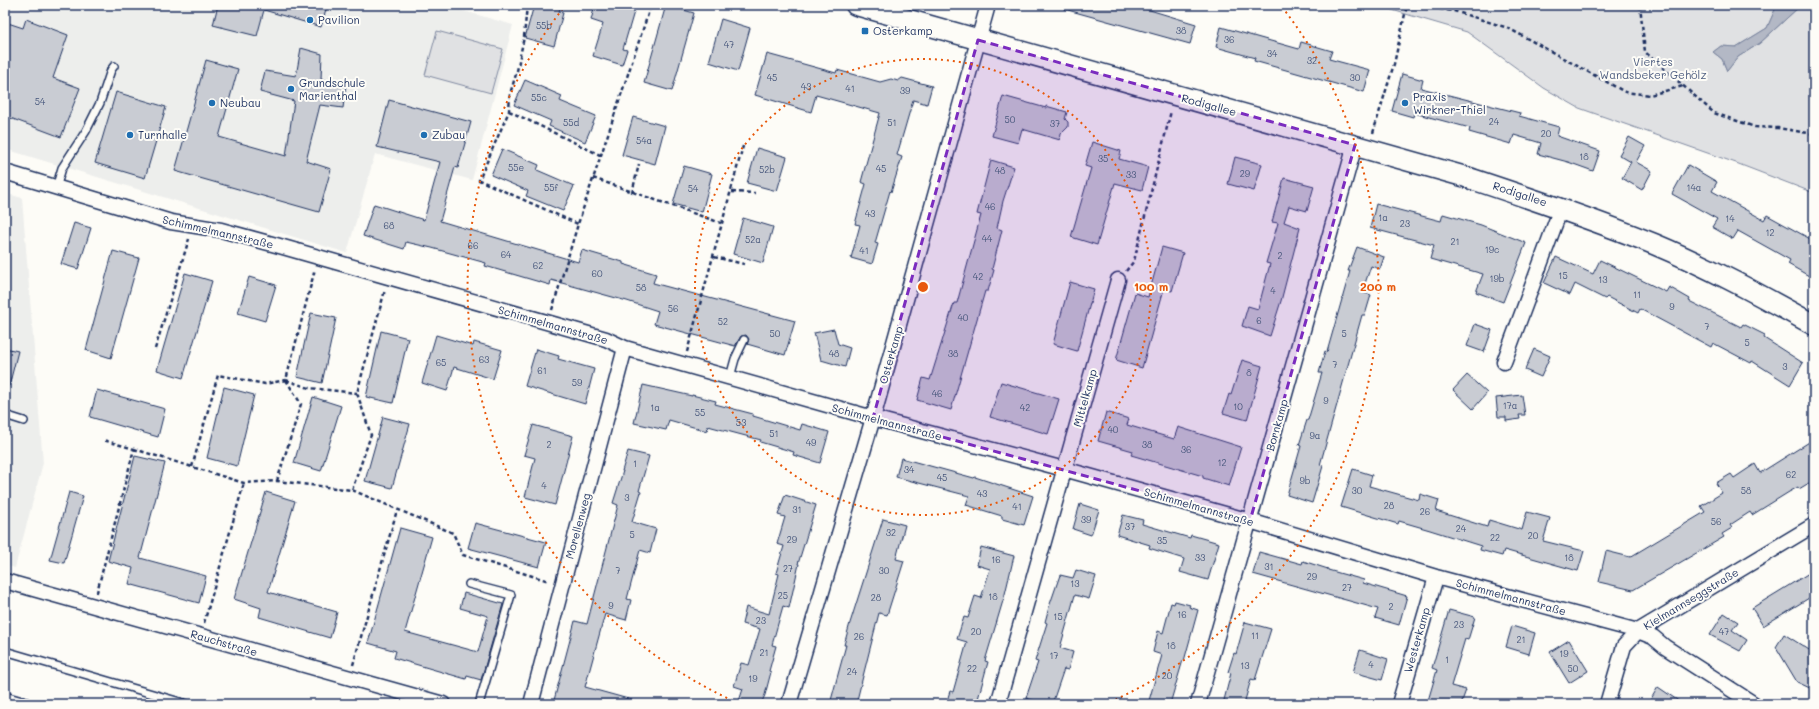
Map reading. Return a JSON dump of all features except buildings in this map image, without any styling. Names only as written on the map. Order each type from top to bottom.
[{"type":"main road","name":"Rodigallee","points":[[856,5],[1175,96],[1362,147],[1466,177],[1561,208],[1655,245],[1763,297],[1814,325]]},
{"type":"street","name":"Osterkamp","points":[[790,704],[873,418],[988,5]]},
{"type":"street","name":"Bornkamp","points":[[1198,704],[1250,521],[1362,147]]},
{"type":"street","name":"Schimmelmannstraße","points":[[5,172],[171,222],[221,230],[318,257],[606,339],[625,348],[730,378],[1250,521],[1436,577],[1638,631],[1653,637],[1665,647],[1754,704]]},
{"type":"street","name":"Rodigallee","points":[[1504,362],[1561,208]]},
{"type":"street","name":"Mittelkamp","points":[[998,704],[1118,280]]},
{"type":"street","name":"Morellenweg","points":[[531,704],[625,348]]},
{"type":"street","name":"Kielmannseggstraße","points":[[1608,704],[1624,646],[1638,631],[1814,525]]},
{"type":"street","name":"Westerkamp","points":[[1399,704],[1436,577]]},
{"type":"street","name":"Rauchstraße","points":[[5,581],[443,704]]},
{"type":"lane","points":[[56,188],[62,168],[86,131],[100,103],[111,70],[114,66]]},
{"type":"lane","points":[[730,378],[734,359],[744,340]]},
{"type":"lane","points":[[5,415],[24,421]]},
{"type":"lane","points":[[469,584],[511,595],[479,704]]},
{"type":"lane","points":[[5,651],[187,704]]},
{"type":"lane","points":[[5,696],[33,704]]},
{"type":"path","points":[[528,5],[524,37],[517,71],[510,94],[509,111],[479,180],[578,224]]},
{"type":"path","points":[[548,322],[592,178],[651,5]]},
{"type":"path","points":[[1362,147],[1394,64],[1407,5]]},
{"type":"path","points":[[1412,5],[1454,11],[1508,28],[1625,92],[1650,95],[1682,86]]},
{"type":"path","points":[[1640,5],[1645,52],[1714,113],[1755,127],[1778,128],[1814,134]]},
{"type":"path","points":[[1118,280],[1134,261],[1175,96]]},
{"type":"path","points":[[509,111],[600,155]]},
{"type":"path","points":[[683,364],[714,258],[721,223],[732,192],[743,146]]},
{"type":"path","points":[[632,193],[639,164]]},
{"type":"path","points":[[592,178],[721,223]]},
{"type":"path","points":[[732,192],[755,193]]},
{"type":"path","points":[[155,349],[193,225]]},
{"type":"path","points":[[277,481],[301,404],[286,380],[318,257]]},
{"type":"path","points":[[714,258],[744,264]]},
{"type":"path","points":[[352,490],[371,434],[357,393],[388,278]]},
{"type":"path","points":[[192,467],[218,375],[265,384],[286,380],[309,388],[357,393]]},
{"type":"path","points":[[103,440],[244,483],[277,481],[352,490],[453,533],[463,555],[562,585]]},
{"type":"path","points":[[92,590],[97,592],[134,449]]},
{"type":"path","points":[[200,636],[244,483]]},
{"type":"path","points":[[349,678],[397,510]]},
{"type":"highlighted area","points":[[978,40],[1355,145],[1250,521],[873,418]]},
{"type":"shaded area","name":"Grundschule Marienthal","points":[[5,5],[443,5],[513,25],[472,180],[375,154],[347,253],[5,149]]},
{"type":"shaded area","points":[[1777,5],[1801,5],[1760,43],[1738,57],[1727,71],[1722,59],[1713,52],[1721,46],[1736,47],[1767,28]]},
{"type":"shaded area","points":[[5,193],[22,198],[43,463],[15,568],[5,565]]},
{"type":"green space","name":"Viertes Wandsbeker Gehölz","points":[[1375,5],[1777,5],[1767,28],[1736,47],[1721,46],[1713,52],[1722,59],[1727,71],[1738,57],[1760,43],[1801,5],[1814,5],[1814,193],[1736,163],[1579,108],[1544,88],[1467,32]]},
{"type":"green space","points":[[437,31],[503,49],[491,93],[425,75]]},
{"type":"place","name":"Pavilion","points":[[310,20]]},
{"type":"place","name":"Osterkamp","points":[[865,31]]},
{"type":"place","name":"Grundschule Marienthal","points":[[291,89]]},
{"type":"place","name":"Neubau","points":[[212,103]]},
{"type":"place","name":"Praxis Wirkner-Thiel","points":[[1405,103]]},
{"type":"place","name":"Turnhalle","points":[[130,135]]},
{"type":"place","name":"Zubau","points":[[424,135]]}]
